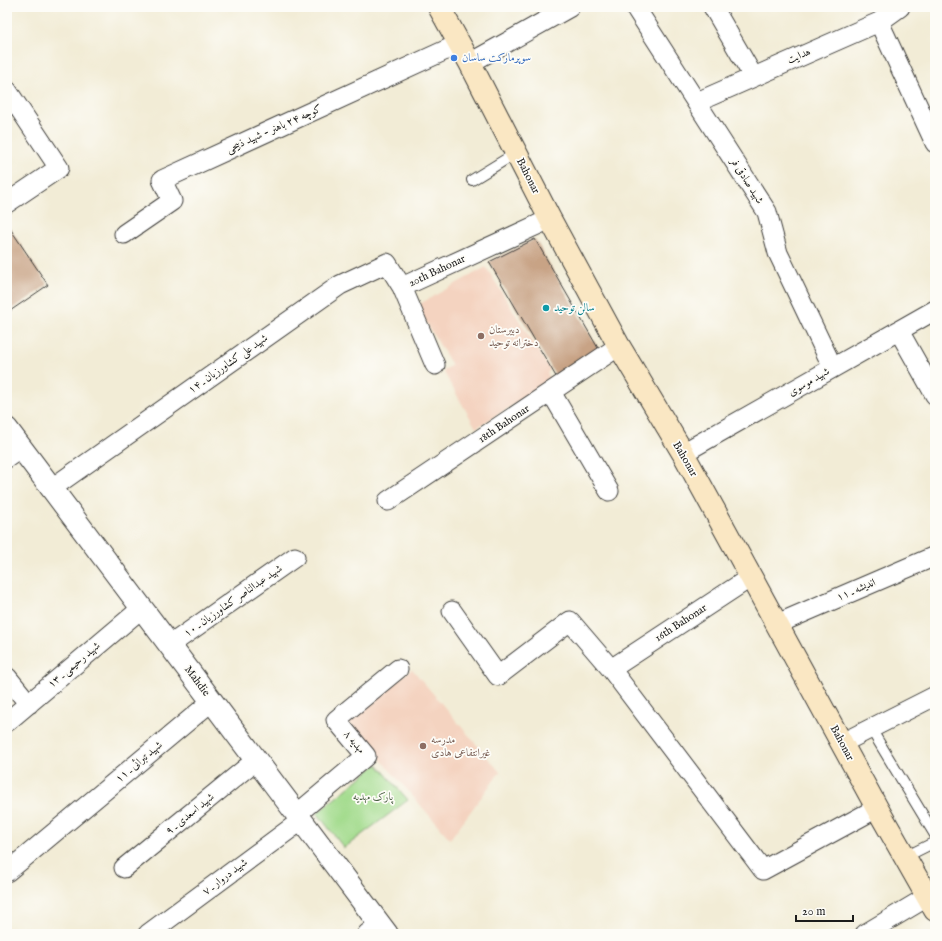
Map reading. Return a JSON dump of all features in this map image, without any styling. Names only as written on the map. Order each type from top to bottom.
[{"type":"main road","name":"Bahonar","points":[[439,7],[550,219],[619,346],[751,577],[931,904]]},
{"type":"street","points":[[464,54],[570,7]]},
{"type":"street","name":"شهید صادقی فر","points":[[635,7],[767,212],[778,253],[833,368]]},
{"type":"street","points":[[713,7],[753,76]]},
{"type":"street","name":"هدایت","points":[[697,102],[753,76],[879,22],[900,7]]},
{"type":"street","points":[[879,22],[935,143]]},
{"type":"street","name":"کوچه ۲۴ باهنر - شهید ذبیحی","points":[[124,234],[172,201],[162,180],[464,54]]},
{"type":"street","points":[[7,90],[59,168],[7,202]]},
{"type":"street","name":"20th Bahonar","points":[[435,365],[402,287],[550,219]]},
{"type":"street","name":"شهید علی کشاورزیان ـ ۱۴","points":[[52,488],[340,285],[387,263],[402,287]]},
{"type":"street","name":"شهید موسوی","points":[[682,454],[935,310]]},
{"type":"street","points":[[899,331],[935,395]]},
{"type":"street","name":"18th Bahonar","points":[[388,501],[619,346]]},
{"type":"street","points":[[551,392],[609,491]]},
{"type":"street","name":"Mahdie","points":[[7,429],[14,453],[52,488],[299,817],[378,931]]},
{"type":"street","name":"اندیشه ـ ۱۱","points":[[777,624],[935,556]]},
{"type":"street","name":"شهید عبدالناصر کشاورزیان ـ ۱۰","points":[[170,645],[295,558]]},
{"type":"street","name":"16th Bahonar","points":[[611,669],[751,577]]},
{"type":"street","name":"شهید رحیمی ـ ۱۳","points":[[7,722],[142,608]]},
{"type":"street","points":[[452,611],[498,676],[570,621],[611,669],[763,870],[877,808]]},
{"type":"street","name":"مهدیه ۸","points":[[299,817],[366,756],[336,720],[398,669]]},
{"type":"street","points":[[7,677],[28,704]]},
{"type":"street","points":[[842,743],[935,696]]},
{"type":"street","name":"شهید تبرائی ـ ۱۱","points":[[7,872],[212,701]]},
{"type":"street","name":"شهید اسعدی ـ ۹","points":[[124,868],[256,760]]},
{"type":"street","name":"شهید دروار ـ ۷","points":[[148,934],[299,817]]},
{"type":"street","points":[[865,934],[931,904]]},
{"type":"lane","points":[[472,180],[516,153]]},
{"type":"lane","points":[[870,729],[935,835]]},
{"type":"lane","points":[[905,857],[935,842]]},
{"type":"shaded area","name":"دبیرستان دخترانه توحید","points":[[486,267],[550,370],[547,373],[552,381],[476,428],[443,371],[452,365],[416,306]]},
{"type":"shaded area","name":"مدرسه غیرانتفاعی هادی","points":[[412,669],[500,772],[450,839],[347,721]]},
{"type":"green space","name":"پارک مهدیه","points":[[377,764],[408,800],[344,848],[317,813]]},
{"type":"building","points":[[7,224],[48,285],[7,313]]},
{"type":"building","name":"سالن توحید","points":[[535,239],[602,355],[558,380],[489,262]]},
{"type":"place","name":"سوپرمارکت ساسان","points":[[454,58]]},
{"type":"place","name":"سالن توحید","points":[[546,308]]},
{"type":"place","name":"دبیرستان دخترانه توحید","points":[[481,336]]},
{"type":"place","name":"مدرسه غیرانتفاعی هادی","points":[[423,746]]}]
